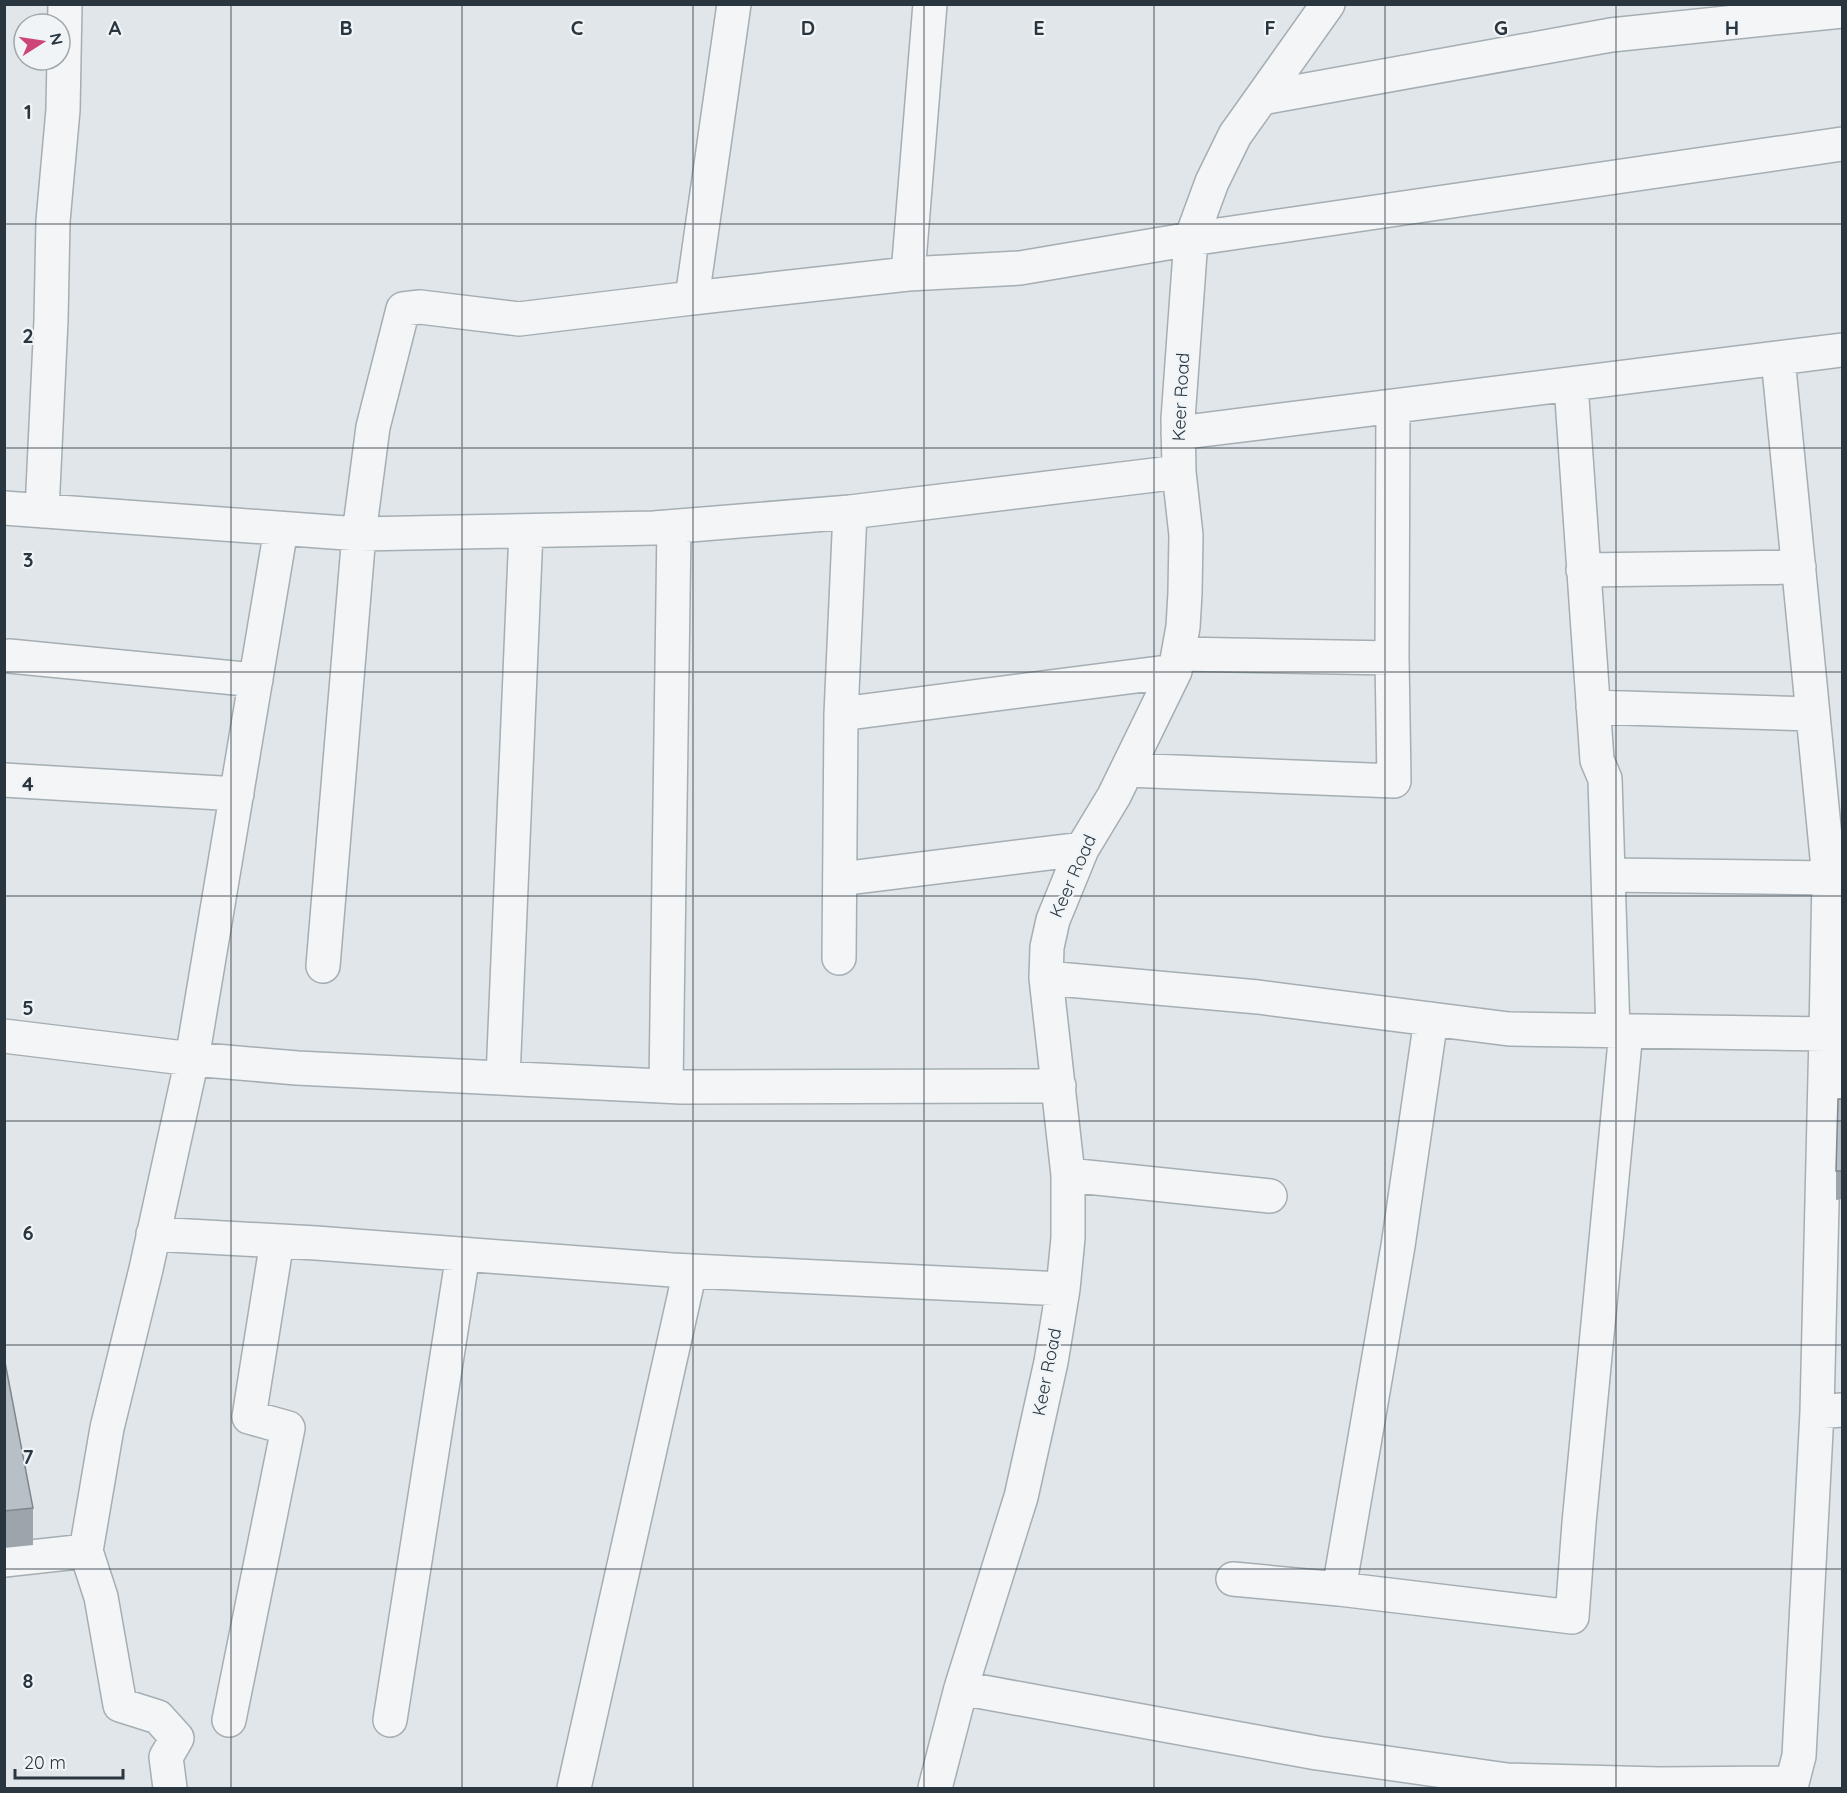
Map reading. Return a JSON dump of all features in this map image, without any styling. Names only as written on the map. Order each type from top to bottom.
[{"type":"street","points":[[42,511],[53,221],[63,110],[64,4]]},
{"type":"street","points":[[692,297],[734,4]]},
{"type":"street","points":[[908,274],[930,4]]},
{"type":"street","name":"Keer Road","points":[[934,1788],[961,1688],[1021,1497],[1051,1362],[1063,1290],[1068,1238],[1068,1174],[1046,978],[1047,947],[1053,920],[1082,849],[1127,770],[1177,663],[1185,593],[1186,535],[1179,472],[1178,433],[1191,239],[1212,182],[1235,135],[1328,4]]},
{"type":"street","points":[[1262,98],[1611,35],[1842,11]]},
{"type":"street","points":[[323,966],[359,534],[373,427],[403,309],[420,307],[519,320],[692,297],[908,274],[1020,268],[1191,239],[1842,144]]},
{"type":"street","points":[[1178,433],[1842,350]]},
{"type":"street","points":[[961,1688],[1317,1753],[1507,1780],[1660,1784],[1792,1783],[1799,1755],[1830,1411],[1826,1034],[1829,878],[1778,358]]},
{"type":"street","points":[[1233,1579],[1339,1588],[1572,1617],[1619,1031],[1608,875],[1605,779],[1597,760],[1570,384]]},
{"type":"street","points":[[1127,770],[1394,781],[1393,406]]},
{"type":"street","points":[[4,508],[359,534],[674,527],[850,512],[1179,472]]},
{"type":"street","points":[[839,958],[841,714],[850,512]]},
{"type":"street","points":[[666,1086],[674,527]]},
{"type":"street","points":[[170,1788],[166,1757],[177,1738],[158,1717],[120,1706],[101,1597],[86,1551],[107,1428],[192,1059],[281,529]]},
{"type":"street","points":[[503,1078],[526,531]]},
{"type":"street","points":[[1583,570],[1799,567]]},
{"type":"street","points":[[9,656],[256,680]]},
{"type":"street","points":[[841,714],[1177,663],[1392,658]]},
{"type":"street","points":[[1593,708],[1813,714]]},
{"type":"street","points":[[4,780],[237,794]]},
{"type":"street","points":[[840,879],[1082,849]]},
{"type":"street","points":[[1608,875],[1829,878]]},
{"type":"street","points":[[1046,978],[1258,997],[1509,1029],[1826,1034]]},
{"type":"street","points":[[1339,1588],[1398,1246],[1431,1019]]},
{"type":"street","points":[[4,1036],[192,1059],[297,1068],[666,1086],[1059,1086]]},
{"type":"street","points":[[1068,1174],[1270,1196]]},
{"type":"street","points":[[153,1234],[690,1271],[1063,1290]]},
{"type":"street","points":[[229,1720],[288,1428],[249,1417],[277,1241]]},
{"type":"street","points":[[390,1720],[463,1254]]},
{"type":"street","points":[[574,1788],[690,1271]]},
{"type":"street","points":[[4,1560],[86,1551]]},
{"type":"building","points":[[1838,1099],[1842,1099],[1842,1171],[1836,1171]]},
{"type":"building","points":[[4,1362],[33,1508],[4,1511]]}]
